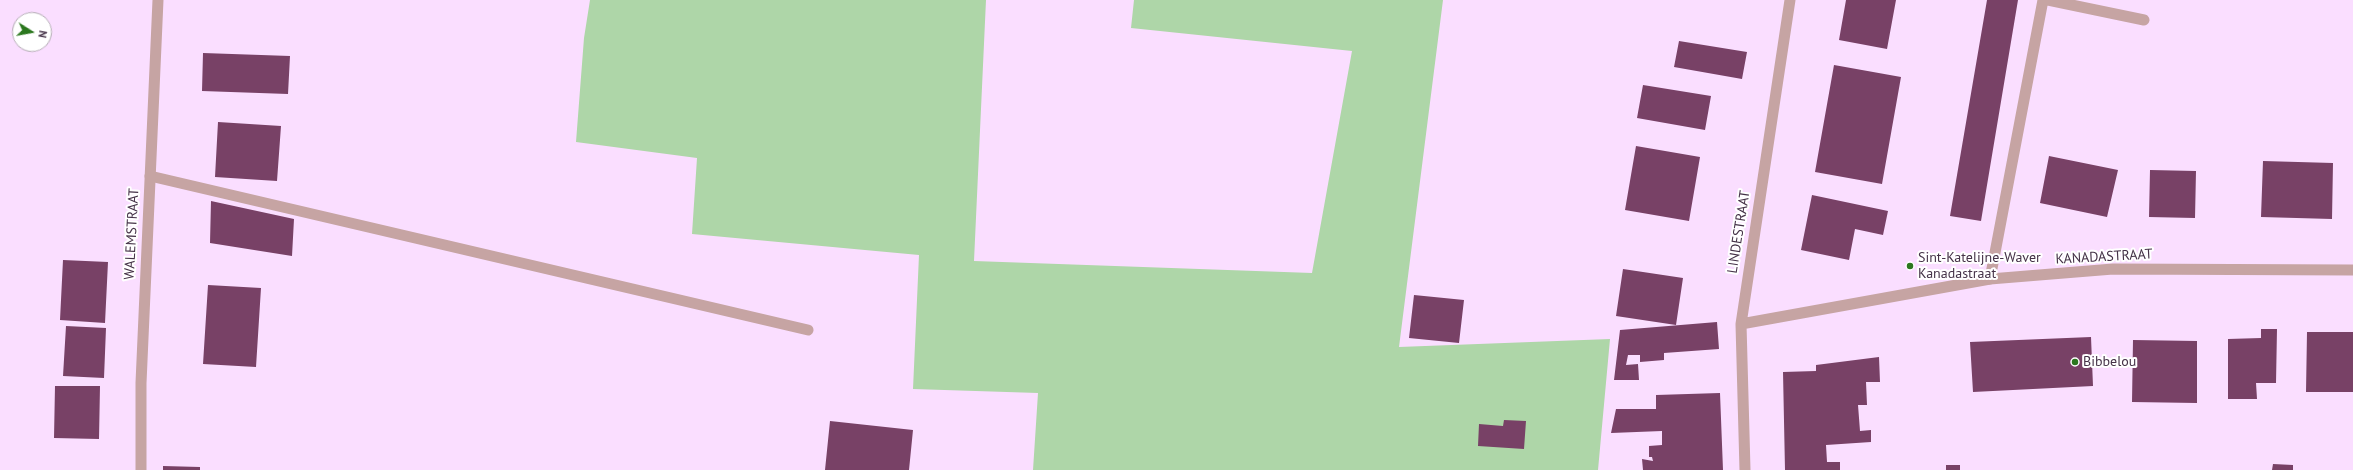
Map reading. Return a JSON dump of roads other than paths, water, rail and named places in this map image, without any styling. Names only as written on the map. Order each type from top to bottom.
[{"type":"street","name":"WALEMSTRAAT","points":[[141,470],[141,383],[158,0]]},
{"type":"street","name":"LINDESTRAAT","points":[[1745,470],[1741,324],[1790,0]]},
{"type":"street","points":[[1990,279],[2042,0]]},
{"type":"street","points":[[2048,0],[2144,20]]},
{"type":"street","points":[[150,176],[808,330]]},
{"type":"street","name":"KANADASTRAAT","points":[[1741,324],[1990,279],[2113,269],[2353,270]]},
{"type":"place","name":"Sint-Katelijne-Waver Kanadastraat","points":[[1910,266]]},
{"type":"place","name":"Bibbelou","points":[[2075,362]]}]
